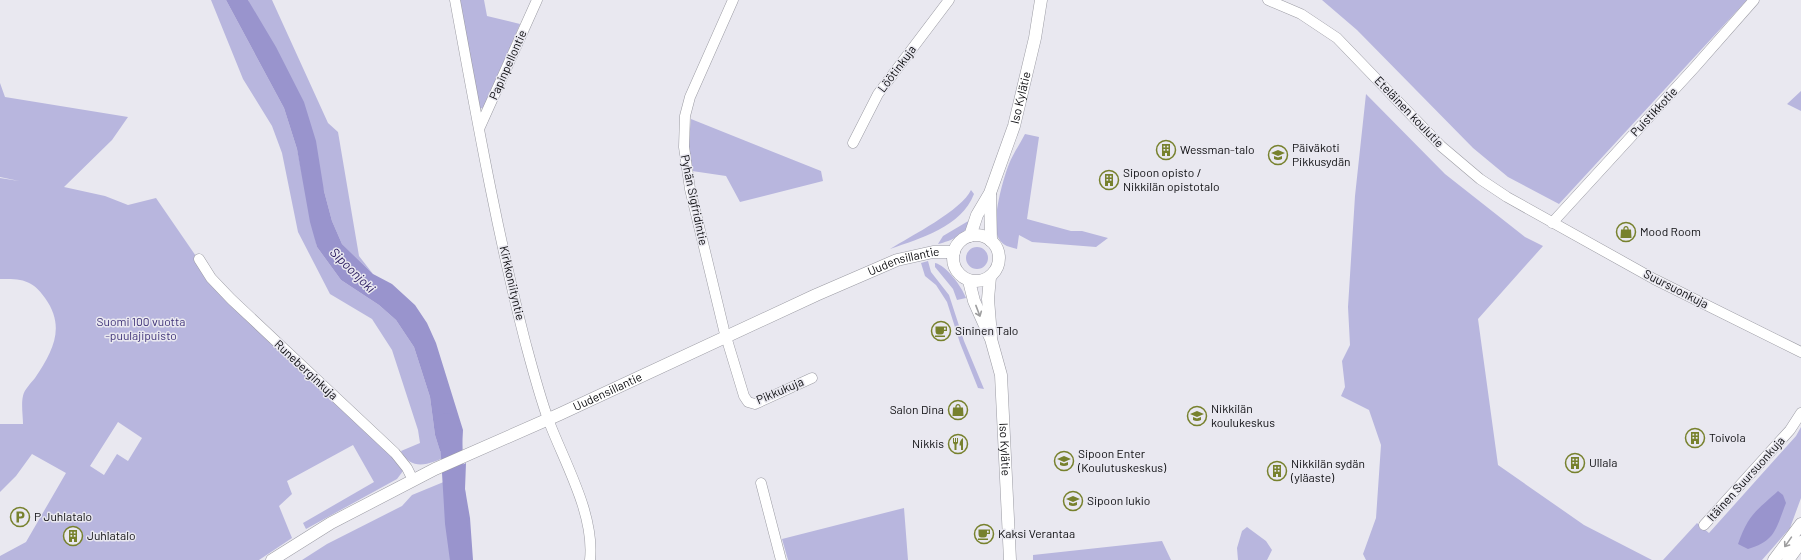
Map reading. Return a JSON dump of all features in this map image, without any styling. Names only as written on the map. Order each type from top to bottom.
[{"type":"street","name":"Kirkkoniityntie","points":[[455,0],[487,178],[525,342],[548,419],[585,513],[589,533],[590,560]]},
{"type":"street","name":"Papinpellontie","points":[[479,129],[537,0]]},
{"type":"street","name":"Pyhän Sigfridintie","points":[[733,0],[690,97],[683,131],[690,189],[727,337],[744,396],[748,402]]},
{"type":"street","name":"Löötinkuja","points":[[853,143],[878,94],[948,0]]},
{"type":"street","name":"Iso Kylätie","points":[[970,236],[977,215],[990,193],[1014,126],[1035,38],[1041,0]]},
{"type":"street","name":"Eteläinen koulutie","points":[[1268,0],[1300,14],[1337,38],[1441,146],[1480,179],[1507,197],[1552,223]]},
{"type":"street","name":"Puistikkotie","points":[[1552,223],[1695,67],[1754,0]]},
{"type":"street","name":"Iso Kylätie","points":[[990,193],[991,241]]},
{"type":"street","name":"Suursuonkuja","points":[[1552,223],[1654,279],[1801,352]]},
{"type":"street","points":[[970,236],[985,237],[991,241],[998,250],[998,267],[990,277],[977,282],[968,281],[956,271],[952,261],[954,252],[960,242],[970,236]]},
{"type":"street","name":"Uudensillantie","points":[[272,560],[331,523],[413,480],[474,451],[548,419],[897,260],[920,254],[954,252]]},
{"type":"street","name":"Runeberginkuja","points":[[199,259],[211,278],[231,299],[395,453],[408,468],[413,480]]},
{"type":"street","name":"Iso Kylätie","points":[[990,277],[988,298],[991,339]]},
{"type":"street","name":"Iso Kylätie","points":[[968,281],[981,319],[991,339],[1001,375],[1010,560]]},
{"type":"street","name":"Pikkukuja","points":[[748,402],[755,404],[812,378]]},
{"type":"street","name":"Itäinen Suursuonkuja","points":[[1704,525],[1790,430],[1801,413]]},
{"type":"street","points":[[761,484],[781,560]]},
{"type":"street","points":[[1774,560],[1801,524]]},
{"type":"street","points":[[1788,560],[1801,542]]},
{"type":"green space","points":[[211,0],[226,0],[284,108],[297,149],[317,247],[341,280],[379,305],[396,320],[414,347],[430,397],[435,435],[440,451],[447,456],[434,462],[416,464],[405,458],[401,451],[420,443],[418,430],[392,350],[372,319],[330,294],[298,232],[282,153],[272,126],[243,79]]},
{"type":"green space","points":[[248,0],[272,0],[328,123],[338,132],[359,256],[373,274],[342,244],[332,221],[324,191]]},
{"type":"green space","points":[[459,0],[484,0],[487,16],[520,24],[485,107],[479,109]]},
{"type":"green space","points":[[1322,0],[1747,0],[1559,204],[1508,177],[1473,148],[1357,30]]},
{"type":"green space","name":"Suomi 100 vuotta -puulajipuisto","points":[[0,83],[5,97],[128,117],[112,140],[64,187],[105,196],[128,205],[156,198],[211,278],[407,468],[397,479],[306,529],[303,523],[374,482],[353,445],[287,481],[292,494],[279,506],[292,538],[259,560],[0,560],[0,556],[26,542],[66,473],[32,454],[16,476],[0,492],[0,424],[23,424],[22,399],[52,348],[56,329],[55,319],[51,309],[45,298],[35,287],[26,281],[0,279],[0,178],[19,181],[0,177]],"holes":[[[118,422],[142,438],[128,461],[117,454],[104,475],[90,466]]]},
{"type":"green space","points":[[1801,91],[1801,111],[1787,104]]},
{"type":"green space","points":[[1366,94],[1445,174],[1525,237],[1543,246],[1478,319],[1498,465],[1584,525],[1652,560],[1366,560],[1363,554],[1376,518],[1381,445],[1369,410],[1341,396],[1345,387],[1342,361],[1350,345],[1348,307],[1355,196]]},
{"type":"green space","points":[[691,119],[821,171],[823,181],[740,202],[726,176],[692,171],[688,149]]},
{"type":"green space","points":[[1025,134],[1039,137],[1027,219],[1071,231],[1082,231],[1108,238],[1096,247],[1032,242],[1019,235],[1017,249],[1005,245],[999,239],[996,223],[998,202],[1012,156]]},
{"type":"green space","points":[[971,190],[974,194],[968,205],[960,215],[950,223],[939,230],[890,249],[958,206]]},
{"type":"green space","points":[[970,220],[966,229],[958,236],[938,244],[943,236]]},
{"type":"green space","points":[[977,247],[985,250],[988,258],[985,266],[977,269],[969,266],[966,258],[969,250]]},
{"type":"green space","points":[[928,261],[931,272],[949,295],[964,341],[984,389],[978,388],[960,343],[947,302],[936,285],[925,276],[921,263]]},
{"type":"green space","points":[[935,263],[949,272],[961,288],[966,298],[957,300],[953,289],[935,267]]},
{"type":"green space","points":[[1801,427],[1801,498],[1790,528],[1762,560],[1663,560],[1697,523],[1709,533],[1796,436]]},
{"type":"green space","points":[[446,481],[454,560],[302,560],[327,544],[402,506],[412,495]]},
{"type":"green space","points":[[904,508],[908,560],[788,560],[782,539]]},
{"type":"green space","points":[[1247,527],[1266,541],[1272,550],[1267,560],[1238,560],[1237,548],[1242,531]]},
{"type":"green space","points":[[1162,541],[1171,560],[1033,560],[1033,555]]},
{"type":"water","points":[[226,0],[248,0],[276,47],[304,102],[316,141],[324,191],[332,221],[342,244],[373,274],[392,284],[415,305],[427,323],[436,343],[463,430],[462,449],[447,456],[440,451],[435,435],[430,397],[414,347],[396,320],[379,305],[341,280],[317,247],[310,222],[297,149],[284,108]]},
{"type":"water","points":[[466,463],[465,489],[470,518],[473,560],[454,560],[445,474]]},
{"type":"water","points":[[1778,491],[1783,495],[1786,503],[1777,526],[1770,538],[1757,546],[1748,549],[1738,544],[1749,520]]},
{"type":"waterway","name":"Sipoonjoki","points":[[447,424],[451,439],[456,523],[461,560]]},
{"type":"place","name":"Wessman-talo","points":[[1166,150]]},
{"type":"place","name":"Päiväkoti Pikkusydän","points":[[1278,155]]},
{"type":"place","name":"Sipoon opisto / Nikkilän opistotalo","points":[[1109,180]]},
{"type":"place","name":"Mood Room","points":[[1626,232]]},
{"type":"place","name":"Sininen Talo","points":[[941,331]]},
{"type":"place","name":"Salon Dina","points":[[958,410]]},
{"type":"place","name":"Nikkilän koulukeskus","points":[[1197,416]]},
{"type":"place","name":"Toivola","points":[[1695,438]]},
{"type":"place","name":"Nikkis","points":[[958,444]]},
{"type":"place","name":"Sipoon Enter (Koulutuskeskus)","points":[[1064,461]]},
{"type":"place","name":"Ullala","points":[[1575,463]]},
{"type":"place","name":"Nikkilän sydän (yläaste)","points":[[1277,471]]},
{"type":"place","name":"Sipoon lukio","points":[[1073,501]]},
{"type":"place","name":"P Juhlatalo","points":[[20,517]]},
{"type":"place","name":"Kaksi Verantaa","points":[[984,534]]},
{"type":"place","name":"Juhlatalo","points":[[73,536]]}]
